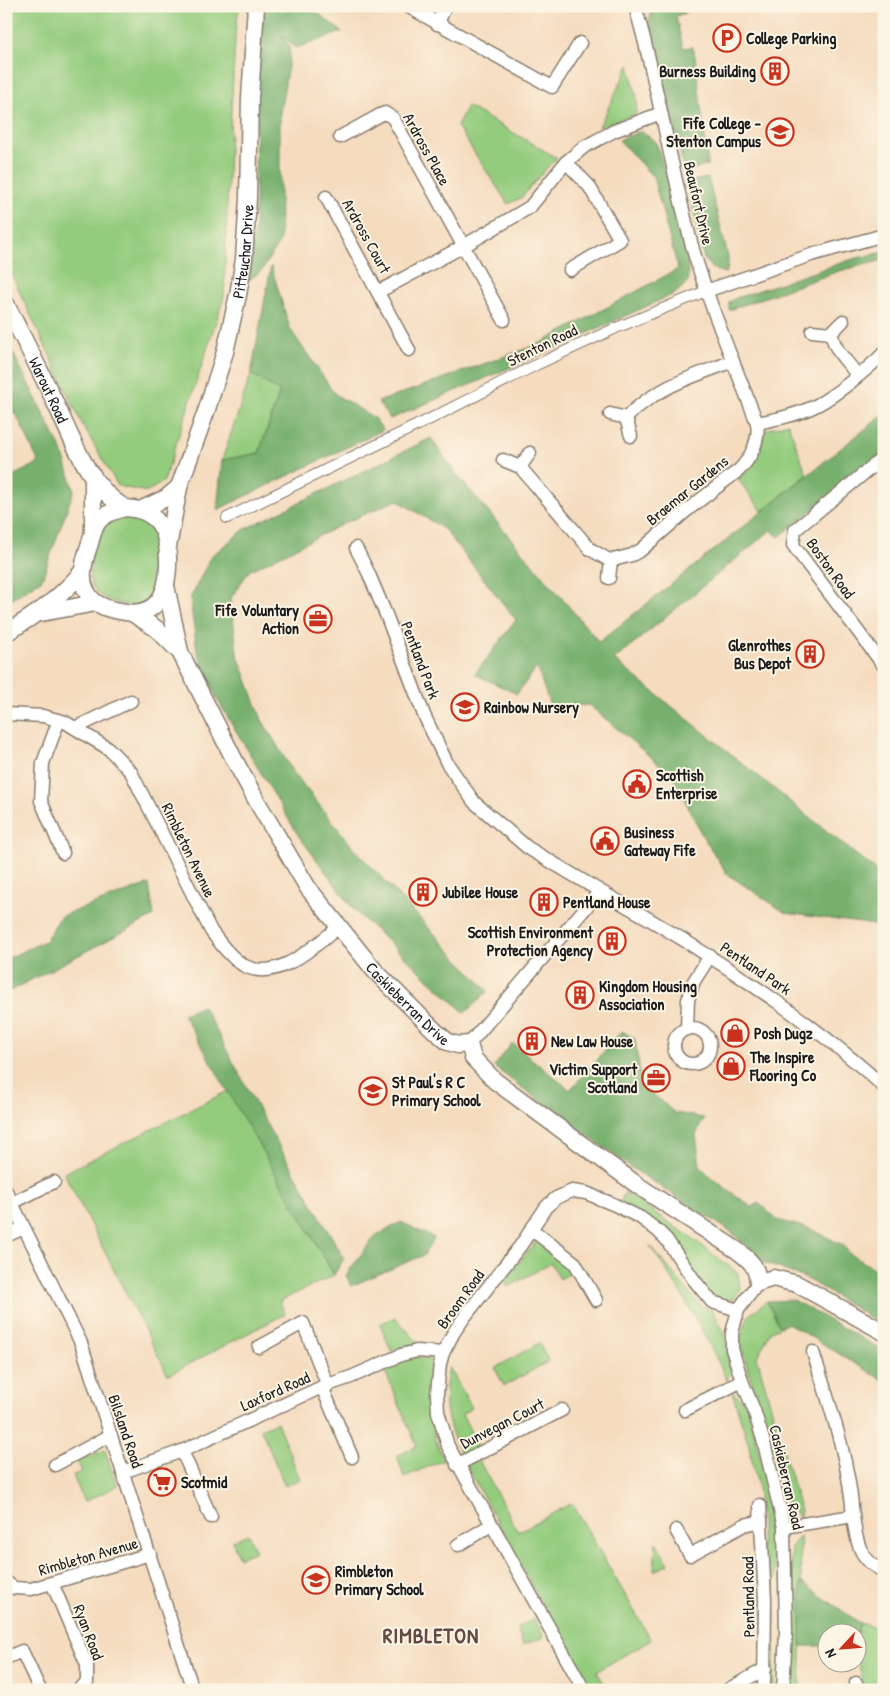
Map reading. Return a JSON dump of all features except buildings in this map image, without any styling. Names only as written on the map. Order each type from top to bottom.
[{"type":"street","name":"Pitteuchar Drive","points":[[168,547],[179,487],[210,401],[225,352],[244,259],[248,198],[250,98],[256,6]]},
{"type":"street","points":[[407,6],[552,87],[580,43]]},
{"type":"street","points":[[437,24],[446,6]]},
{"type":"street","name":"Beaufort Drive","points":[[635,6],[649,52],[661,113],[694,252],[706,291]]},
{"type":"street","name":"Ardross Place","points":[[340,137],[385,113],[393,118],[462,247],[504,320]]},
{"type":"street","points":[[409,350],[378,292],[462,247],[530,207],[566,162],[584,147],[599,138],[661,113]]},
{"type":"street","points":[[566,162],[589,186],[620,240],[570,270]]},
{"type":"street","name":"Ardross Court","points":[[326,197],[378,292]]},
{"type":"street","name":"Stenton Road","points":[[227,518],[564,352],[706,291],[802,257],[884,235]]},
{"type":"street","name":"Braemar Gardens","points":[[611,560],[623,558],[640,550],[739,470],[747,462],[756,441],[757,423],[706,291]]},
{"type":"street","name":"Warout Road","points":[[7,306],[93,476],[114,502],[132,509]]},
{"type":"street","points":[[831,333],[843,320]]},
{"type":"street","points":[[812,331],[831,333]]},
{"type":"street","points":[[831,333],[841,358],[857,376]]},
{"type":"street","points":[[757,423],[780,418],[817,405],[857,376],[884,353]]},
{"type":"street","points":[[626,418],[643,402],[670,385],[733,361]]},
{"type":"street","points":[[610,414],[626,418]]},
{"type":"street","points":[[626,418],[631,436]]},
{"type":"street","points":[[520,468],[530,453]]},
{"type":"street","name":"Boston Road","points":[[884,456],[795,530],[793,545],[884,666]]},
{"type":"street","points":[[503,460],[520,468],[590,550],[611,560],[609,578]]},
{"type":"street","points":[[93,476],[94,532]]},
{"type":"street","points":[[6,633],[38,614],[57,599],[82,572],[97,523],[103,517],[110,513],[132,509],[166,498],[179,487]]},
{"type":"street","points":[[38,614],[96,603],[116,611],[132,613],[143,612],[157,604],[166,586],[168,568],[167,538],[160,524],[151,515],[132,509]]},
{"type":"street","name":"Pentland Park","points":[[356,548],[387,617],[424,715],[447,763],[474,802],[528,848],[650,918],[734,971],[800,1019],[884,1087]]},
{"type":"street","points":[[82,572],[85,587],[96,603]]},
{"type":"street","name":"Caskieberran Drive","points":[[166,586],[180,652],[226,745],[263,813],[308,888],[375,971],[448,1042],[469,1044],[473,1058],[495,1080],[640,1187],[738,1250],[750,1260],[757,1270],[758,1282]]},
{"type":"street","name":"Caskieberran Drive","points":[[132,613],[157,629],[180,652]]},
{"type":"street","points":[[75,728],[131,701]]},
{"type":"street","name":"Rimbleton Avenue","points":[[6,714],[22,714],[65,722],[109,749],[131,772],[210,931],[242,965],[252,969],[266,970],[279,968],[292,962],[339,927]]},
{"type":"street","points":[[59,720],[43,763],[41,801],[63,853]]},
{"type":"street","points":[[469,1044],[600,891]]},
{"type":"street","points":[[687,1029],[688,1000],[694,980],[710,956]]},
{"type":"street","points":[[12,1203],[54,1182]]},
{"type":"street","name":"Bilsland Road","points":[[6,1191],[81,1342],[193,1690]]},
{"type":"street","name":"Broom Road","points":[[584,1690],[448,1446],[438,1412],[438,1381],[443,1353],[459,1324],[546,1207],[556,1198],[572,1191],[600,1198],[630,1212],[658,1231],[712,1302],[738,1310]]},
{"type":"street","points":[[6,1236],[24,1228]]},
{"type":"street","points":[[531,1229],[575,1263],[596,1300]]},
{"type":"street","points":[[758,1282],[773,1278],[797,1284],[884,1332]]},
{"type":"street","name":"Caskieberran Road","points":[[758,1282],[738,1310],[732,1333],[732,1349],[764,1443],[784,1527],[786,1632],[783,1690]]},
{"type":"street","points":[[259,1347],[303,1324],[352,1457]]},
{"type":"street","name":"Laxford Road","points":[[123,1472],[182,1451],[401,1355],[416,1351],[443,1353]]},
{"type":"street","points":[[813,1352],[843,1448],[851,1490],[856,1541],[862,1555],[868,1562],[884,1571]]},
{"type":"street","points":[[686,1410],[742,1381]]},
{"type":"street","name":"Dunvegan Court","points":[[457,1465],[562,1410]]},
{"type":"street","points":[[54,1465],[111,1435]]},
{"type":"street","points":[[182,1451],[211,1517]]},
{"type":"street","name":"Pentland Road","points":[[760,1505],[765,1600],[764,1690]]},
{"type":"street","points":[[784,1527],[853,1516]]},
{"type":"street","points":[[676,1530],[690,1555],[744,1525],[761,1520]]},
{"type":"street","points":[[458,1545],[492,1525]]},
{"type":"street","name":"Rimbleton Avenue","points":[[6,1582],[14,1588],[31,1589],[150,1554]]},
{"type":"street","name":"Ryan Road","points":[[52,1583],[87,1665],[88,1683],[78,1690]]},
{"type":"street","points":[[6,1658],[22,1651],[40,1690]]},
{"type":"street","points":[[727,1690],[765,1669]]},
{"type":"green space","points":[[6,6],[240,6],[236,24],[229,149],[224,297],[164,481],[147,492],[118,486],[83,426],[6,263]]},
{"type":"green space","points":[[265,6],[309,6],[342,32],[296,48],[281,35],[289,46],[290,54],[280,113],[280,241],[262,270],[248,281],[255,228],[256,84]]},
{"type":"green space","points":[[657,6],[684,6],[685,13],[676,16],[683,48],[692,47],[695,56],[708,165],[685,172],[649,23],[651,12]]},
{"type":"green space","points":[[629,65],[637,98],[636,114],[599,127]]},
{"type":"green space","points":[[467,106],[557,158],[521,198],[508,204],[457,126]]},
{"type":"green space","points":[[641,131],[656,142],[675,205],[688,263],[688,282],[676,293],[535,357],[390,419],[378,402],[539,344],[678,269],[653,177],[619,140]]},
{"type":"green space","points":[[708,178],[728,256],[726,273],[713,269],[704,259],[687,182]]},
{"type":"green space","points":[[884,252],[884,260],[839,271],[729,310],[729,302],[736,298],[853,259]]},
{"type":"green space","points":[[271,266],[290,329],[335,394],[374,418],[383,430],[217,510],[222,460],[259,453],[280,392],[251,374]]},
{"type":"green space","points":[[6,339],[62,451],[74,490],[42,579],[6,603],[6,479],[39,463],[17,416],[6,407]]},
{"type":"green space","points":[[251,374],[280,391],[259,453],[222,460]]},
{"type":"green space","points":[[884,414],[884,452],[779,537],[771,530],[614,660],[884,877],[884,930],[875,925],[786,913],[727,874],[702,835],[673,776],[589,705],[550,706],[537,667],[517,694],[475,674],[516,620],[444,529],[397,500],[347,522],[249,571],[231,598],[237,653],[262,720],[293,772],[351,845],[488,991],[465,1013],[355,911],[298,835],[217,699],[197,651],[190,599],[211,556],[245,529],[431,438],[456,474],[599,642]]},
{"type":"green space","points":[[788,423],[807,475],[762,511],[738,479],[752,467],[757,458],[765,430]]},
{"type":"green space","points":[[124,515],[136,517],[151,525],[155,530],[160,547],[159,589],[146,603],[135,606],[117,603],[103,597],[93,587],[89,572],[95,544],[103,528],[113,519]]},
{"type":"green space","points":[[149,884],[154,916],[6,993],[6,959],[45,941],[61,916]]},
{"type":"green space","points":[[203,1006],[268,1127],[344,1258],[334,1275],[183,1014]]},
{"type":"green space","points":[[622,1031],[635,1039],[642,1085],[675,1113],[704,1118],[696,1135],[700,1166],[713,1179],[752,1207],[759,1203],[777,1220],[808,1228],[843,1245],[849,1253],[884,1275],[884,1326],[807,1279],[763,1262],[730,1231],[633,1169],[494,1067],[512,1043],[570,1090]]},
{"type":"green space","points":[[228,1091],[334,1275],[280,1301],[285,1314],[168,1375],[64,1173]]},
{"type":"green space","points":[[625,1192],[738,1273],[740,1288],[734,1299],[721,1302],[699,1284],[674,1244],[620,1202]]},
{"type":"green space","points":[[401,1222],[434,1238],[424,1255],[351,1286],[346,1275],[374,1237]]},
{"type":"green space","points":[[539,1234],[579,1268],[560,1279],[551,1263],[508,1287],[504,1279],[533,1246]]},
{"type":"green space","points":[[650,1246],[700,1305],[713,1311],[725,1334],[731,1370],[727,1381],[692,1312]]},
{"type":"green space","points":[[793,1300],[884,1351],[884,1381],[788,1323],[780,1327],[767,1301]]},
{"type":"green space","points":[[767,1301],[780,1327],[771,1331],[757,1357],[800,1509],[800,1518],[788,1505],[739,1339],[749,1315]]},
{"type":"green space","points":[[395,1317],[420,1345],[408,1345],[391,1351],[380,1324]]},
{"type":"green space","points":[[539,1343],[549,1361],[504,1386],[495,1368]]},
{"type":"green space","points":[[423,1357],[433,1361],[428,1392],[435,1439],[444,1460],[404,1477],[397,1456],[417,1446],[384,1369],[408,1359]]},
{"type":"green space","points":[[449,1367],[472,1408],[462,1414],[481,1452],[476,1455],[518,1532],[572,1503],[651,1640],[597,1671],[607,1690],[590,1690],[464,1461],[454,1439],[447,1412],[446,1382]]},
{"type":"green space","points":[[732,1392],[746,1403],[767,1484],[775,1562],[774,1690],[764,1690],[761,1521],[758,1487],[748,1442]]},
{"type":"green space","points":[[277,1422],[300,1479],[285,1486],[261,1429]]},
{"type":"green space","points":[[105,1450],[117,1486],[84,1502],[73,1475],[82,1472],[77,1461]]},
{"type":"green space","points":[[248,1534],[256,1551],[239,1558],[232,1541]]},
{"type":"green space","points":[[800,1536],[802,1626],[800,1690],[790,1690],[791,1547]]},
{"type":"green space","points":[[656,1542],[669,1564],[654,1571]]},
{"type":"green space","points":[[801,1582],[860,1623],[818,1624],[818,1646],[801,1646]]},
{"type":"green space","points":[[534,1619],[544,1637],[523,1645],[517,1627]]},
{"type":"green space","points":[[868,1625],[884,1630],[884,1690],[865,1690],[861,1674],[868,1674]]},
{"type":"place","name":"College Parking","points":[[727,38]]},
{"type":"place","name":"Burness Building","points":[[775,71]]},
{"type":"place","name":"Fife College - Stenton Campus","points":[[780,132]]},
{"type":"place","name":"Fife Voluntary Action","points":[[318,619]]},
{"type":"place","name":"Glenrothes Bus Depot","points":[[810,654]]},
{"type":"place","name":"Rainbow Nursery","points":[[465,707]]},
{"type":"place","name":"Scottish Enterprise","points":[[637,784]]},
{"type":"place","name":"Business Gateway Fife","points":[[605,841]]},
{"type":"place","name":"Jubilee House","points":[[423,892]]},
{"type":"place","name":"Pentland House","points":[[544,902]]},
{"type":"place","name":"Scottish Environment Protection Agency","points":[[612,941]]},
{"type":"place","name":"Kingdom Housing Association","points":[[580,995]]},
{"type":"place","name":"Posh Dugz","points":[[735,1033]]},
{"type":"place","name":"New Law House","points":[[532,1041]]},
{"type":"place","name":"The Inspire Flooring Co","points":[[731,1066]]},
{"type":"place","name":"Victim Support Scotland","points":[[656,1078]]},
{"type":"place","name":"St Paul's R C Primary School","points":[[373,1091]]},
{"type":"place","name":"Scotmid","points":[[162,1482]]},
{"type":"place","name":"Rimbleton Primary School","points":[[316,1580]]},
{"type":"district","name":"RIMBLETON","points":[[431,1636]]}]
